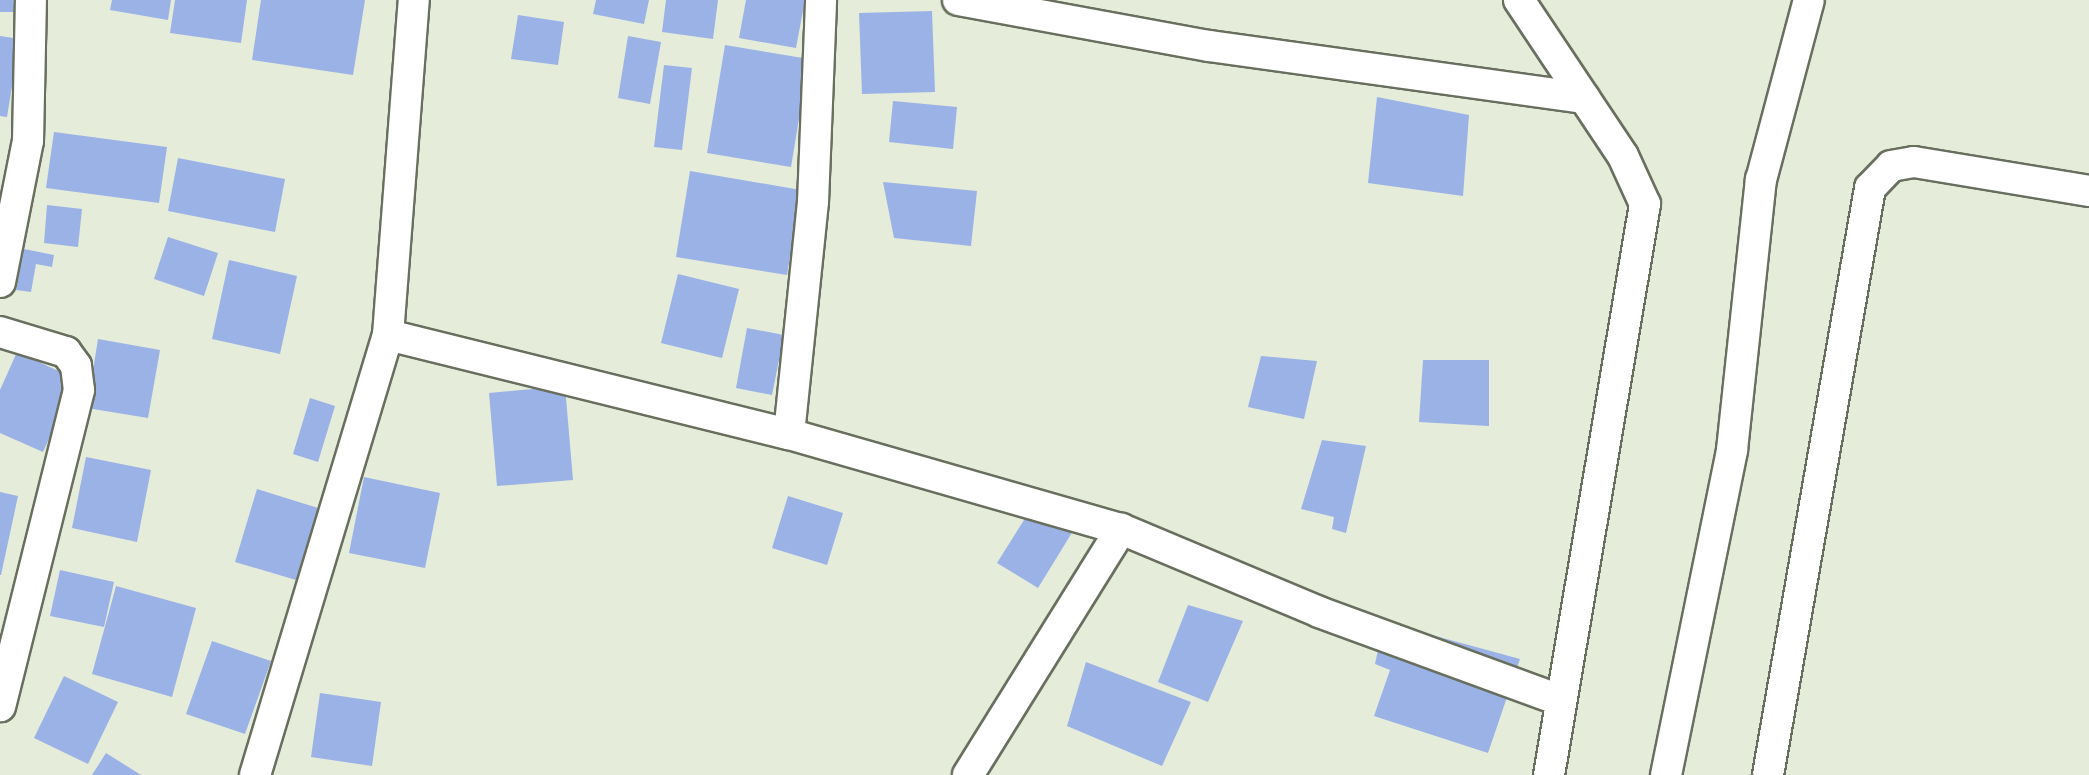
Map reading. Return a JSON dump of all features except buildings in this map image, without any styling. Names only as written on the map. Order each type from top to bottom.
[{"type":"street","points":[[0,282],[28,141],[31,0]]},
{"type":"street","points":[[255,775],[388,335],[414,0]]},
{"type":"street","points":[[789,434],[813,202],[821,0]]},
{"type":"street","points":[[958,0],[1209,46],[1584,98]]},
{"type":"street","points":[[1519,0],[1623,156],[1645,204],[1559,700],[1549,775]]},
{"type":"street","points":[[1666,775],[1732,450],[1761,180],[1809,0]]},
{"type":"street","points":[[1768,775],[1870,188],[1891,166],[1914,162],[2089,191]]},
{"type":"street","points":[[0,332],[60,348],[76,366],[79,390],[0,706]]},
{"type":"street","points":[[388,335],[789,434],[1121,529],[1319,612],[1559,700]]},
{"type":"street","points":[[968,775],[1121,529]]}]
